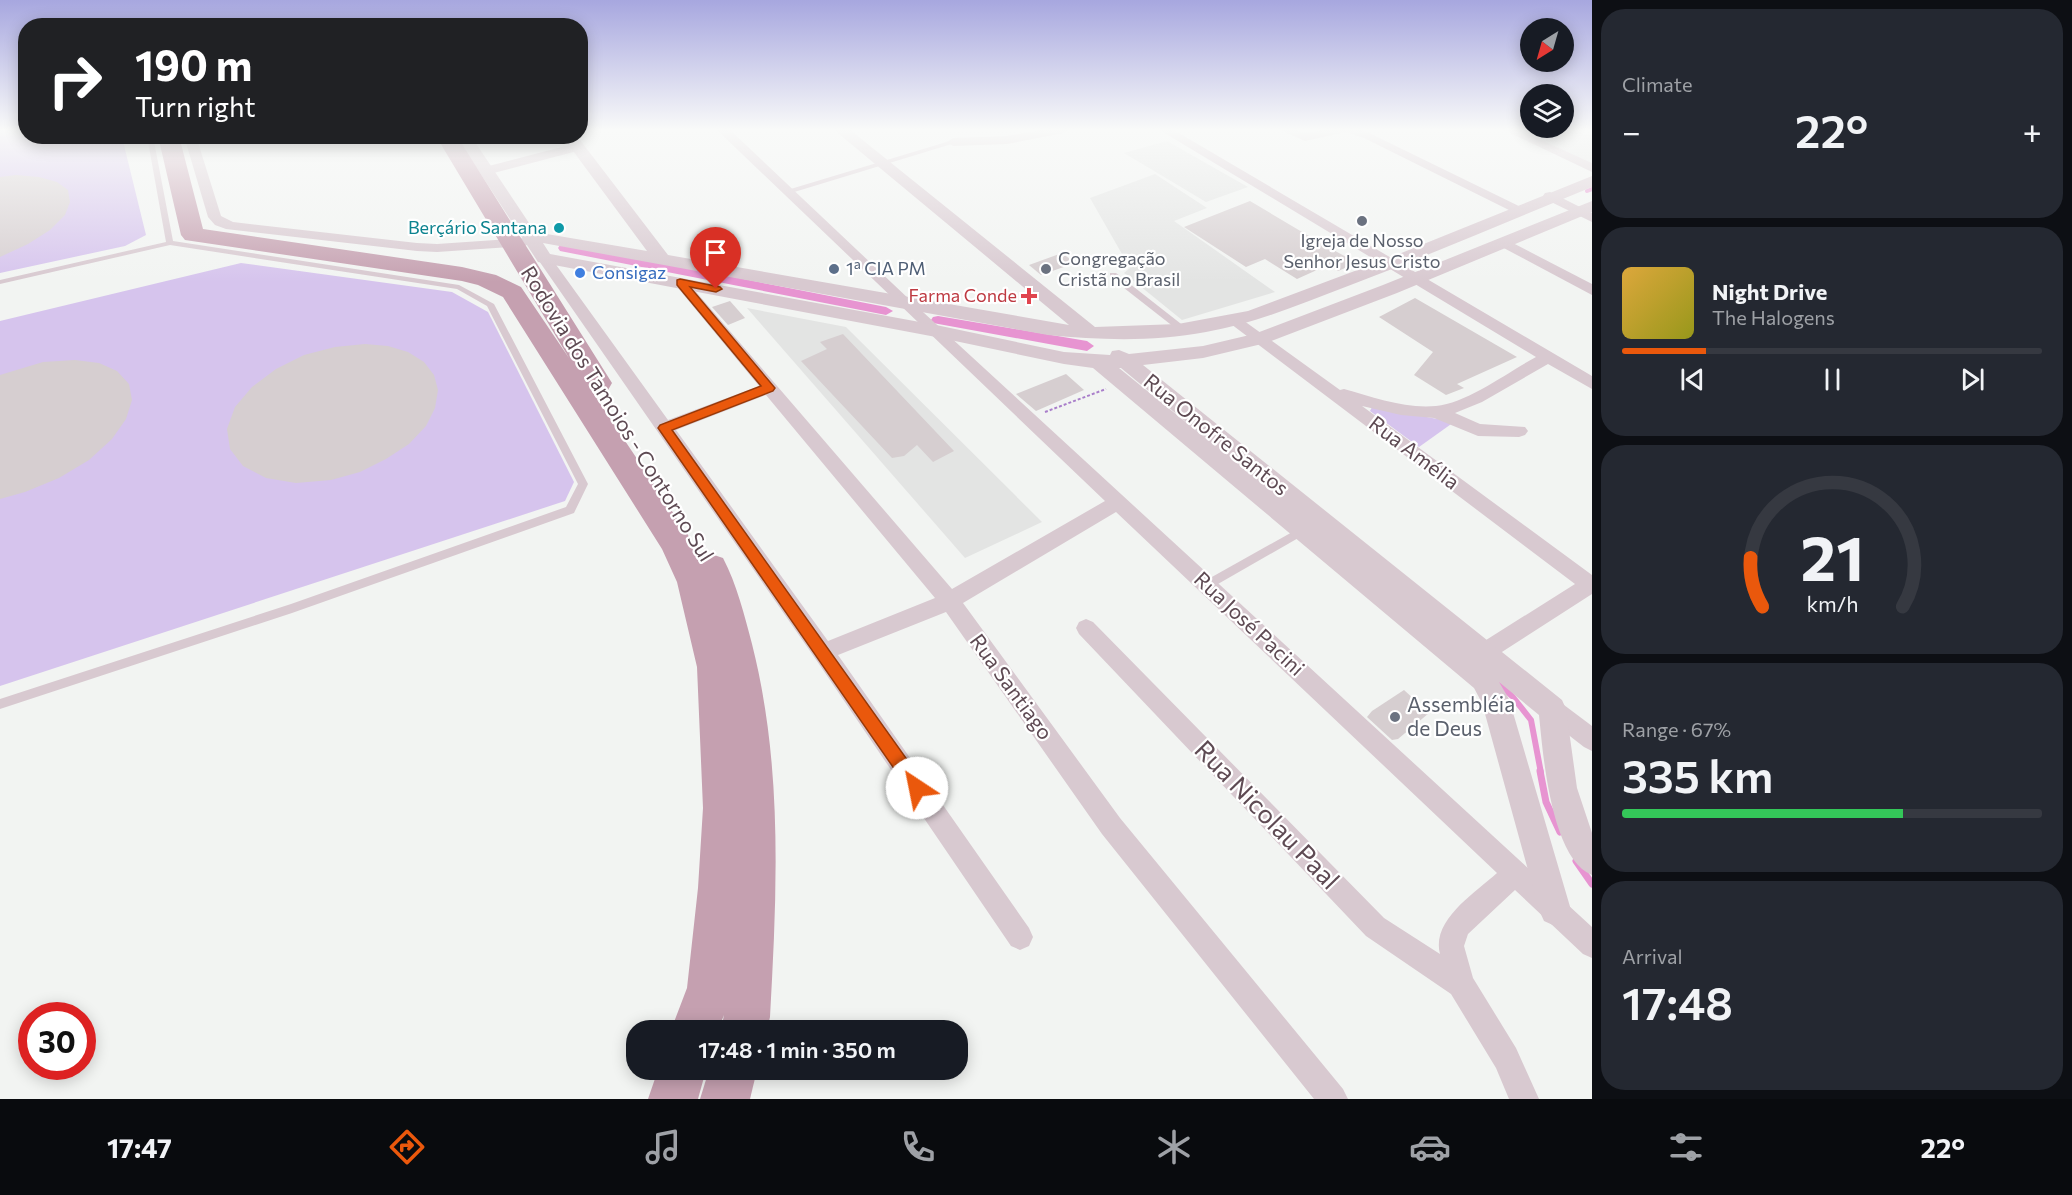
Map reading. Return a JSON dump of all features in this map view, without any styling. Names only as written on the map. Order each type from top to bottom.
[{"type":"highway","name":"Rodovia dos Tamoios - Contorno Sul","points":[[179,180],[193,235],[462,274],[487,280],[512,292],[676,544],[694,582],[715,667],[723,808],[720,888],[710,988],[699,1020]]},
{"type":"highway","name":"Rodovia dos Tamoios - Contorno Sul","points":[[473,180],[654,475],[692,532],[714,573],[741,667],[756,798],[756,887],[746,1020]]},
{"type":"highway","points":[[673,1099],[679,1080]]},
{"type":"highway","points":[[725,1099],[730,1080]]},
{"type":"street","points":[[204,180],[215,217],[220,222],[231,226],[417,248],[537,245],[663,261],[1048,329],[1092,334],[1182,329],[1235,321],[1390,264],[1550,196],[1592,181]]},
{"type":"street","points":[[492,180],[1020,937]]},
{"type":"street","points":[[602,180],[663,261]]},
{"type":"street","name":"Rua José Pacini","points":[[777,180],[1592,945]]},
{"type":"street","name":"Rua Onofre Santos","points":[[904,180],[1092,334],[1125,372],[1304,530],[1483,680],[1495,699],[1555,910]]},
{"type":"street","points":[[1250,180],[1592,383]]},
{"type":"street","points":[[1460,180],[1520,210]]},
{"type":"street","points":[[1550,196],[1588,212]]},
{"type":"street","points":[[1125,372],[1259,339],[1588,212]]},
{"type":"street","points":[[1505,243],[1592,290]]},
{"type":"street","points":[[537,245],[680,282],[936,331]]},
{"type":"street","name":"Rua Santiago","points":[[680,282],[950,602],[1111,826],[1333,1099]]},
{"type":"street","name":"Rua Amélia","points":[[1235,321],[1591,585]]},
{"type":"street","name":"Rua Onofre Santos","points":[[936,331],[1064,358],[1099,362],[1125,372],[1592,740]]},
{"type":"street","points":[[1437,412],[1460,405],[1548,357]]},
{"type":"street","points":[[664,428],[769,388]]},
{"type":"street","points":[[1327,388],[1363,401],[1437,412],[1478,430],[1519,430]]},
{"type":"street","points":[[823,652],[950,602],[1118,501]]},
{"type":"street","points":[[1483,653],[1591,585]]},
{"type":"street","name":"Rua Nicolau Paal","points":[[1086,628],[1375,927],[1461,984]]},
{"type":"street","points":[[1552,709],[1567,803],[1583,849],[1592,860]]},
{"type":"street","points":[[1515,873],[1458,926],[1451,946],[1461,984],[1506,1058],[1525,1098]]},
{"type":"lane","points":[[158,180],[170,243]]},
{"type":"lane","points":[[788,191],[826,180]]},
{"type":"lane","points":[[0,282],[170,243],[459,288],[490,304],[583,484],[570,510],[292,608],[0,704]]},
{"type":"lane","points":[[1113,275],[1182,329]]},
{"type":"lane","points":[[1207,585],[1304,530]]},
{"type":"path","points":[[1029,418],[1125,372]]},
{"type":"shaded area","points":[[0,180],[133,180],[146,235],[125,246],[0,273]]},
{"type":"shaded area","points":[[1138,180],[1165,180],[1207,208],[1174,221],[1275,292],[1182,320],[1124,273],[1130,268],[1090,198]]},
{"type":"shaded area","points":[[1170,180],[1236,180],[1248,187],[1206,202]]},
{"type":"shaded area","points":[[241,263],[452,292],[488,312],[574,482],[565,501],[0,686],[0,321]]},
{"type":"shaded area","points":[[747,308],[846,327],[1042,522],[965,558]]},
{"type":"shaded area","points":[[1372,407],[1454,422],[1419,447],[1370,411]]},
{"type":"building","points":[[0,180],[51,180],[68,190],[70,202],[65,215],[50,230],[28,244],[0,257]]},
{"type":"building","points":[[1250,201],[1357,263],[1338,271],[1328,265],[1297,279],[1265,259],[1246,267],[1184,227]]},
{"type":"building","name":"Congregação Cristã no Brasil","points":[[1062,253],[1075,263],[1041,275],[1029,265]]},
{"type":"building","points":[[1415,298],[1517,357],[1457,384],[1464,388],[1446,395],[1414,375],[1433,352],[1379,317]]},
{"type":"building","points":[[730,301],[745,318],[728,325],[712,307]]},
{"type":"building","points":[[843,334],[954,451],[933,462],[917,445],[904,456],[892,458],[801,361],[827,349],[820,342]]},
{"type":"building","points":[[365,344],[388,346],[408,352],[424,362],[434,375],[438,390],[435,408],[426,426],[409,444],[360,472],[331,480],[296,483],[266,478],[243,466],[230,449],[227,429],[235,407],[252,387],[276,369],[304,355],[335,347]]},
{"type":"building","points":[[75,360],[99,363],[117,371],[129,384],[132,400],[126,419],[112,439],[89,460],[59,478],[0,499],[0,375],[43,362]]},
{"type":"building","points":[[1066,374],[1084,390],[1036,411],[1016,394]]},
{"type":"building","name":"Assembléia de Deus","points":[[1404,690],[1429,713],[1398,739],[1392,740],[1367,717],[1372,711]]},
{"type":"waterway","points":[[1587,191],[1592,189]]},
{"type":"waterway","points":[[565,248],[886,311]]},
{"type":"waterway","points":[[938,320],[1087,346]]},
{"type":"waterway","points":[[1497,682],[1512,696],[1531,720],[1541,773]]},
{"type":"waterway","points":[[1540,771],[1546,802],[1560,832]]},
{"type":"waterway","points":[[1576,861],[1592,884]]},
{"type":"place","name":"Igreja de Nosso Senhor Jesus Cristo","points":[[1362,221]]},
{"type":"place","name":"Berçário Santana","points":[[559,228]]},
{"type":"place","name":"1ª CIA PM","points":[[834,269]]},
{"type":"place","name":"Congregação Cristã no Brasil","points":[[1046,269]]},
{"type":"place","name":"Consigaz","points":[[580,273]]},
{"type":"place","name":"Farma Conde","points":[[1029,296]]},
{"type":"place","name":"Assembléia de Deus","points":[[1395,717]]},
{"type":"route","points":[[716,289],[680,282],[769,388],[664,428],[917,788]]}]
